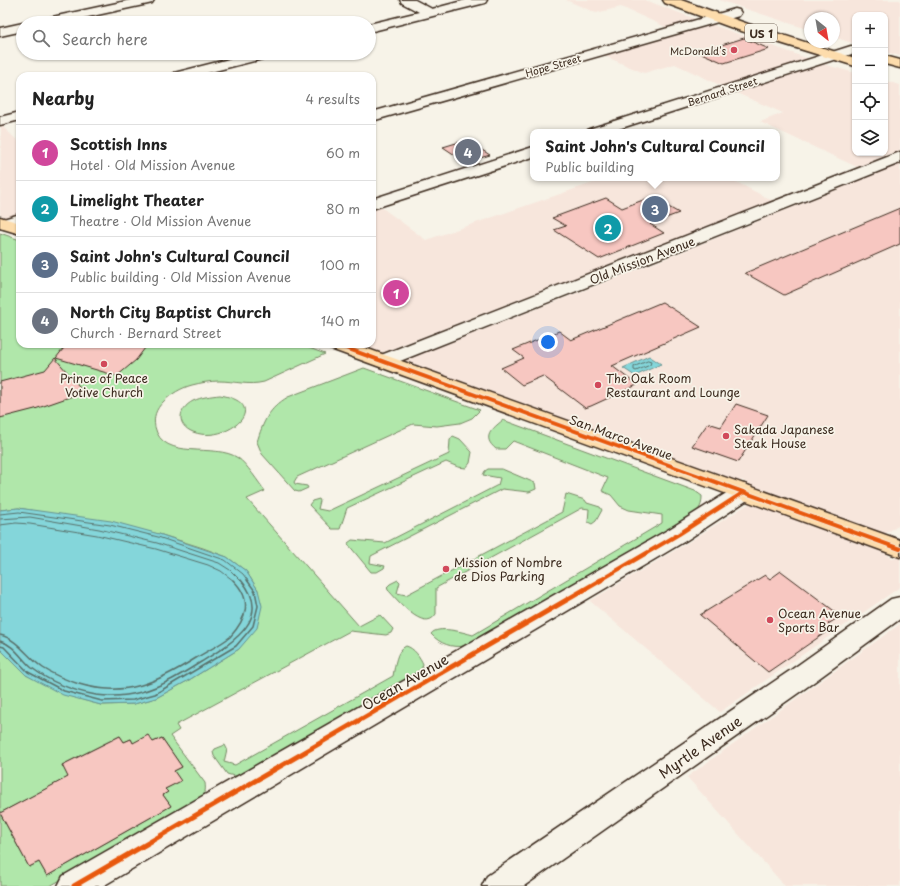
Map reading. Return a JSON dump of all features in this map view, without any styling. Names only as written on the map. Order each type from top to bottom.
[{"type":"main road","name":"US 1","points":[[669,0],[717,18],[832,56]]},
{"type":"main road","name":"US 1","points":[[699,0],[804,36]]},
{"type":"main road","points":[[838,48],[852,54]]},
{"type":"main road","points":[[888,61],[900,64]]},
{"type":"main road","points":[[888,72],[900,75]]},
{"type":"main road","name":"San Marco Avenue","points":[[346,348],[744,492],[897,545]]},
{"type":"street","points":[[75,16],[148,0]]},
{"type":"street","points":[[406,0],[431,13]]},
{"type":"street","points":[[376,26],[481,0]]},
{"type":"street","name":"Hope Street","points":[[376,116],[735,13]]},
{"type":"street","points":[[0,32],[16,29]]},
{"type":"street","name":"Bernard Street","points":[[603,129],[832,56],[852,55]]},
{"type":"street","points":[[195,72],[242,60]]},
{"type":"street","points":[[0,121],[16,117]]},
{"type":"street","points":[[376,203],[530,153]]},
{"type":"street","name":"Old Mission Avenue","points":[[383,361],[900,157]]},
{"type":"street","name":"Ocean Avenue","points":[[74,886],[450,669],[679,534],[744,492]]},
{"type":"street","name":"Myrtle Avenue","points":[[498,886],[900,606]]},
{"type":"shaded area","points":[[566,0],[645,0],[698,20],[668,28],[621,7],[596,13]]},
{"type":"shaded area","points":[[719,0],[900,0],[900,56],[888,53],[888,12],[852,12],[852,43],[840,39],[840,12],[804,12],[804,28]]},
{"type":"shaded area","points":[[710,24],[809,59],[722,86],[675,64],[644,73],[602,55]]},
{"type":"shaded area","points":[[823,64],[852,72],[852,156],[885,156],[857,167],[780,131],[780,129],[775,129],[760,122],[783,113],[734,92]]},
{"type":"shaded area","points":[[888,82],[900,85],[900,150],[888,155]]},
{"type":"shaded area","points":[[1,125],[16,139],[16,215],[7,218],[0,215]]},
{"type":"shaded area","points":[[900,164],[900,525],[884,534],[750,486],[742,480],[739,482],[403,361],[649,265]]},
{"type":"shaded area","points":[[598,181],[735,181],[773,201],[381,353],[367,348],[376,348],[376,209],[381,207],[426,240]]},
{"type":"shaded area","points":[[750,503],[885,553],[893,559],[897,557],[900,558],[900,587],[720,712],[590,601],[689,542]]},
{"type":"shaded area","points":[[900,624],[900,886],[785,886],[687,777]]},
{"type":"green space","points":[[0,233],[16,239],[16,348],[309,348],[325,354],[264,382],[247,383],[216,381],[192,385],[184,388],[166,399],[157,410],[154,423],[160,438],[168,444],[191,450],[216,451],[238,458],[265,491],[247,499],[359,626],[380,615],[393,629],[391,633],[386,635],[350,631],[176,725],[179,730],[170,736],[205,783],[205,792],[200,800],[50,886],[0,886],[0,813],[0,649],[26,675],[83,700],[101,705],[134,704],[156,698],[189,680],[239,649],[258,590],[246,571],[227,557],[203,548],[159,534],[19,508],[0,510]],"holes":[[[120,736],[124,742],[131,739],[133,743],[153,742],[162,738],[182,767],[174,771],[180,781],[165,789],[167,792],[163,795],[171,806],[47,876],[39,862],[29,867],[0,813],[69,777],[62,765]]]},
{"type":"green space","points":[[364,368],[480,410],[472,418],[460,423],[437,426],[413,424],[297,477],[294,482],[295,484],[307,486],[308,488],[299,492],[295,491],[262,454],[257,442],[264,422],[271,411],[281,401],[288,397]]},
{"type":"green space","points":[[220,395],[236,400],[243,406],[244,414],[240,422],[219,433],[206,435],[193,432],[184,425],[181,417],[184,408],[188,404],[209,396]]},
{"type":"green space","points":[[503,420],[695,491],[702,496],[701,504],[694,514],[464,646],[451,646],[442,643],[431,634],[434,631],[444,630],[457,631],[473,635],[662,523],[662,515],[629,510],[620,506],[611,495],[602,491],[608,478],[513,441],[505,449],[496,449],[489,441],[489,437],[492,430]]},
{"type":"green space","points":[[453,436],[460,439],[472,452],[470,463],[466,468],[458,467],[446,462],[347,508],[340,529],[332,529],[309,505],[312,501],[319,499],[318,509],[328,511],[449,454],[450,440]]},
{"type":"green space","points":[[488,469],[502,469],[535,483],[536,489],[529,492],[502,489],[371,556],[370,563],[385,566],[377,572],[371,572],[348,544],[352,540],[385,543],[498,485],[500,478],[483,475]]},
{"type":"green space","points":[[566,494],[600,507],[602,510],[596,521],[592,524],[588,522],[589,509],[582,508],[436,588],[436,614],[431,619],[425,620],[410,612],[388,590],[387,587],[390,584],[398,580],[400,582],[397,593],[406,595],[562,512]]},
{"type":"green space","points":[[406,646],[414,651],[422,661],[423,664],[420,674],[240,775],[234,776],[227,774],[214,756],[213,752],[215,749],[225,745],[227,749],[224,762],[235,765],[393,676],[398,655]]},
{"type":"water","points":[[649,356],[661,364],[635,376],[623,368]]},
{"type":"water","points":[[18,508],[111,521],[159,534],[227,557],[246,571],[258,590],[262,606],[257,628],[239,649],[189,680],[156,698],[134,704],[101,705],[63,695],[26,675],[0,649],[0,510]]},
{"type":"building","name":"McDonald's","points":[[744,38],[769,49],[724,63],[699,52]]},
{"type":"building","points":[[466,140],[490,155],[470,161],[464,161],[443,147]]},
{"type":"building","points":[[651,197],[679,213],[650,224],[664,233],[599,259],[554,230],[566,226],[552,218],[606,198],[622,208]]},
{"type":"building","points":[[900,208],[900,244],[784,295],[745,273]]},
{"type":"building","points":[[662,302],[701,327],[612,366],[637,385],[591,406],[585,408],[543,376],[522,385],[501,368],[524,358],[513,350],[559,331],[571,340]]},
{"type":"building","name":"Prince of Peace Votive Church","points":[[64,348],[145,348],[136,360],[117,376],[56,358]]},
{"type":"building","points":[[55,358],[84,392],[35,409],[0,418],[0,382],[45,370]]},
{"type":"building","name":"Sakada Japanese Steak House","points":[[736,404],[768,415],[738,462],[692,446],[708,423],[721,427]]},
{"type":"building","name":"Ocean Avenue Sports Bar","points":[[781,571],[841,616],[828,624],[832,628],[768,672],[700,615],[765,575],[770,579]]},
{"type":"building","points":[[148,735],[153,742],[162,738],[182,767],[174,771],[181,781],[165,789],[168,792],[163,795],[171,806],[47,876],[39,862],[29,867],[0,813],[68,777],[62,765],[120,736],[124,742],[131,739],[133,743]]},
{"type":"cycle path","points":[[346,348],[900,549]]},
{"type":"cycle path","points":[[74,886],[679,534],[744,492]]},
{"type":"place","name":"McDonald's","points":[[734,50]]},
{"type":"place","name":"North City Baptist Church","points":[[468,152]]},
{"type":"place","name":"Saint John's Cultural Council","points":[[655,209]]},
{"type":"place","name":"Limelight Theater","points":[[608,228]]},
{"type":"place","name":"Scottish Inns","points":[[396,293]]},
{"type":"place","name":"Prince of Peace Votive Church","points":[[104,364]]},
{"type":"place","name":"The Oak Room Restaurant and Lounge","points":[[598,385]]},
{"type":"place","name":"Sakada Japanese Steak House","points":[[726,436]]},
{"type":"place","name":"Mission of Nombre de Dios Parking","points":[[446,569]]},
{"type":"place","name":"Ocean Avenue Sports Bar","points":[[770,620]]}]
